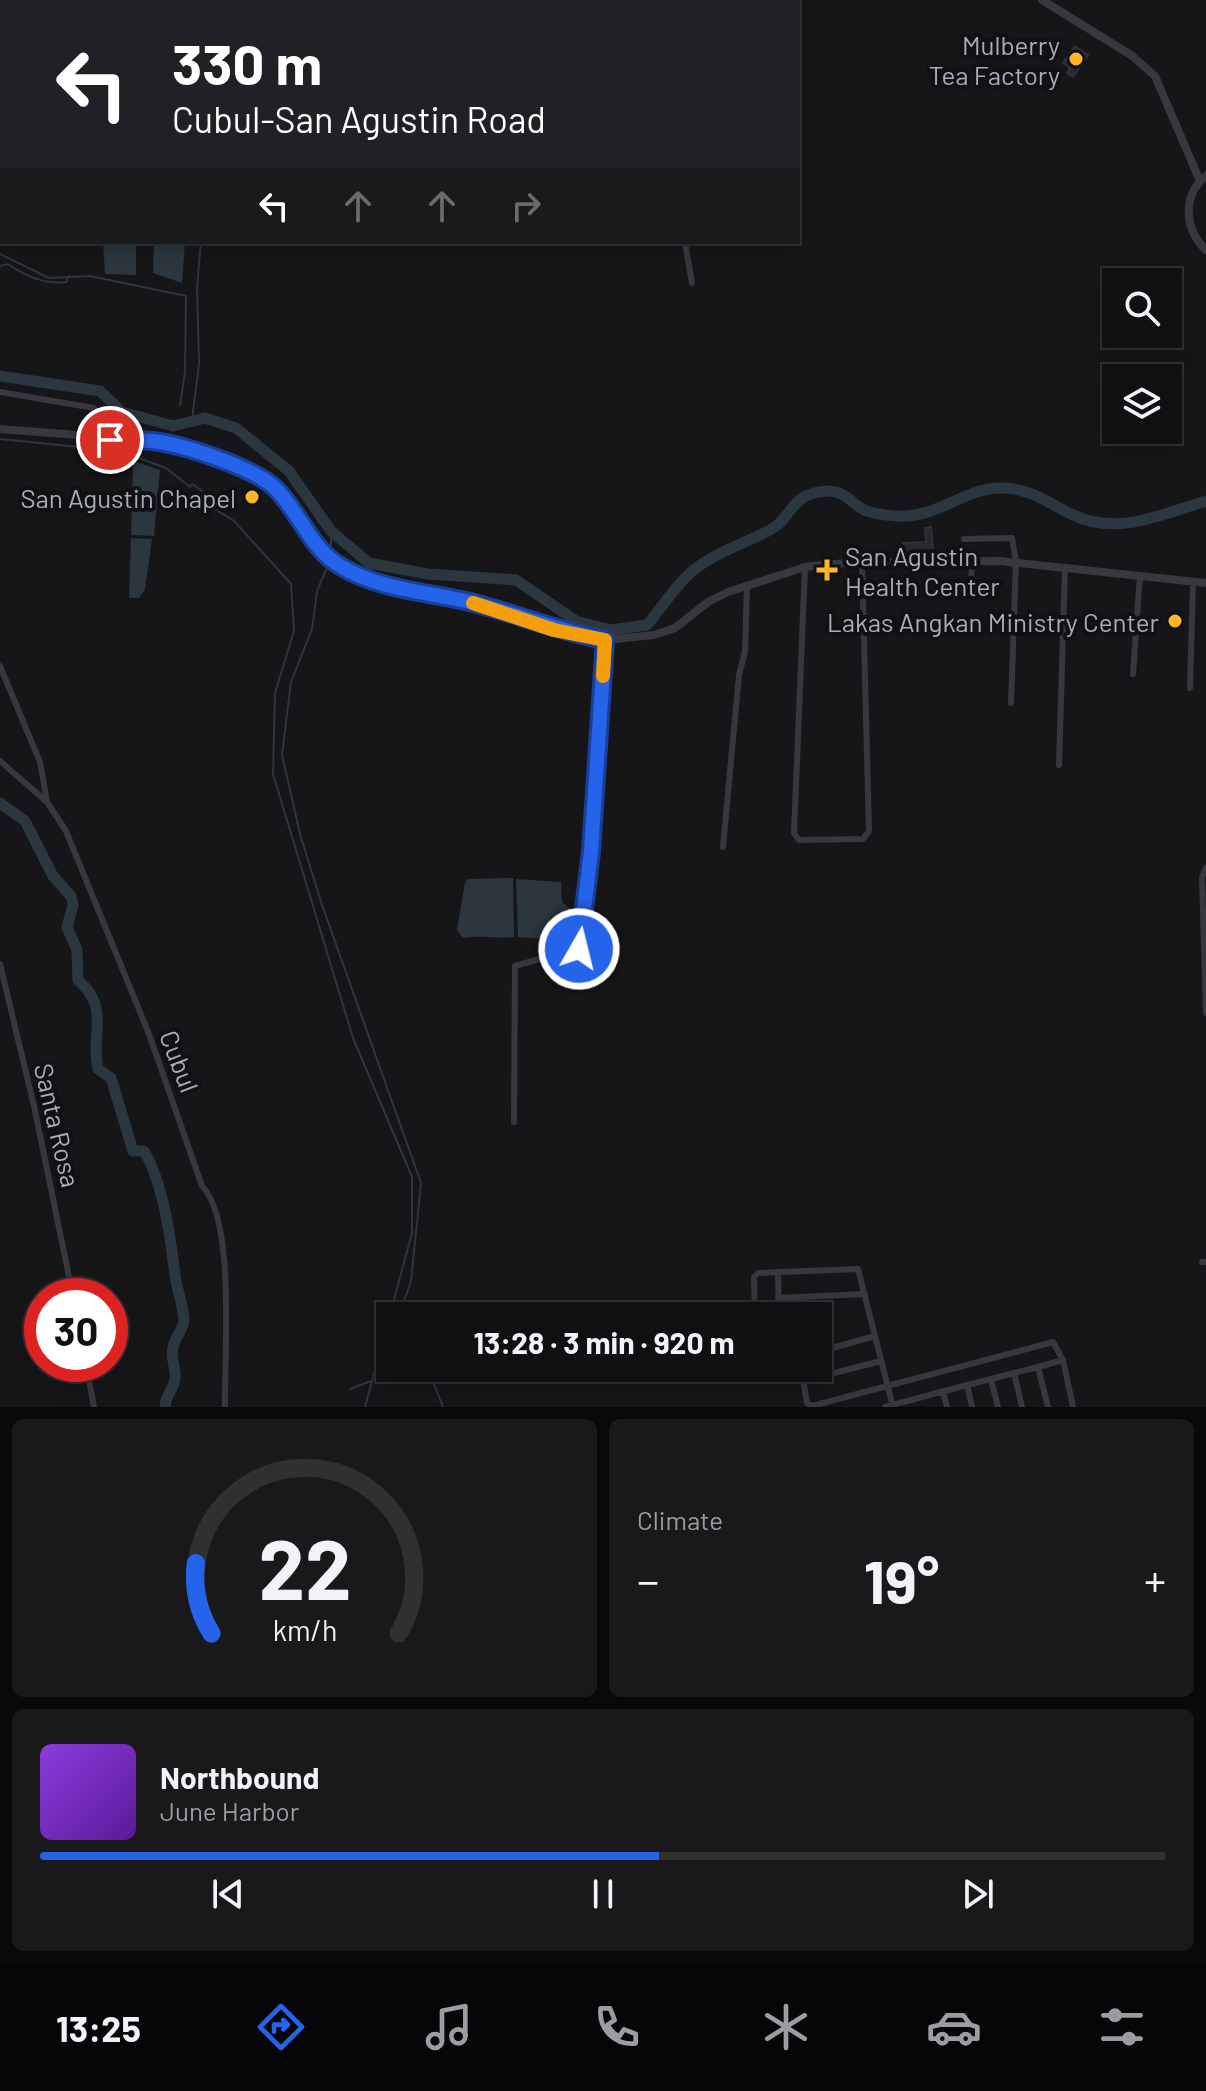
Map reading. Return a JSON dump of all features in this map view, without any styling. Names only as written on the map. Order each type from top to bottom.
[{"type":"street","points":[[1042,0],[1131,55],[1155,76],[1203,178],[1192,193],[1188,208],[1189,223],[1195,238],[1206,250]]},
{"type":"street","points":[[685,244],[692,283]]},
{"type":"street","points":[[0,392],[94,408],[110,440]]},
{"type":"street","points":[[0,429],[110,440],[154,441],[220,459],[274,487],[297,514],[319,551],[343,569],[428,595],[513,614],[554,630],[605,640],[654,635],[675,628],[708,602],[805,567],[862,562],[1016,562],[1206,583]]},
{"type":"street","points":[[964,539],[1012,538],[1016,562],[1011,703]]},
{"type":"street","points":[[971,581],[972,561]]},
{"type":"street","points":[[805,567],[794,833],[799,840],[863,839],[869,831],[862,562]]},
{"type":"street","points":[[1059,765],[1065,567]]},
{"type":"street","points":[[1133,674],[1140,575]]},
{"type":"street","points":[[1190,688],[1193,582]]},
{"type":"street","points":[[723,847],[739,675],[745,651],[747,586]]},
{"type":"street","points":[[514,1122],[515,966],[547,957],[570,958],[579,949],[591,852],[605,640]]},
{"type":"street","points":[[0,666],[40,762],[47,802]]},
{"type":"street","name":"Cubul","points":[[0,761],[47,802],[66,831],[149,1034],[197,1166],[195,1170],[219,1221],[225,1252],[225,1407]]},
{"type":"street","points":[[1206,868],[1202,877],[1206,1013]]},
{"type":"street","name":"Santa Rosa","points":[[0,964],[34,1106],[69,1278]]},
{"type":"street","points":[[755,1302],[755,1275],[856,1268],[860,1272],[890,1406],[1063,1360]]},
{"type":"street","points":[[778,1272],[778,1302]]},
{"type":"street","points":[[778,1298],[865,1294]]},
{"type":"street","points":[[832,1348],[875,1336]]},
{"type":"street","points":[[803,1382],[807,1403],[812,1406],[1053,1342],[1063,1360],[1073,1407]]},
{"type":"street","points":[[832,1374],[881,1361]]},
{"type":"street","points":[[1038,1367],[1048,1407]]},
{"type":"street","points":[[1014,1373],[1022,1407]]},
{"type":"street","points":[[991,1379],[998,1407]]},
{"type":"street","points":[[89,1382],[94,1407]]},
{"type":"street","points":[[967,1385],[972,1407]]},
{"type":"street","points":[[943,1392],[947,1407]]},
{"type":"street","points":[[917,1399],[919,1407]]},
{"type":"shaded area","points":[[103,244],[136,244],[136,275],[105,274]]},
{"type":"shaded area","points":[[154,244],[185,244],[182,283],[153,273]]},
{"type":"shaded area","points":[[133,461],[160,470],[154,536],[131,535]]},
{"type":"shaded area","points":[[131,538],[152,539],[145,589],[139,598],[129,598]]},
{"type":"shaded area","points":[[513,878],[514,937],[463,938],[457,930],[465,882],[468,879]]},
{"type":"shaded area","points":[[516,879],[561,882],[562,902],[570,909],[565,936],[560,940],[518,937]]},
{"type":"building","name":"Mulberry Tea Factory","points":[[1075,46],[1088,55],[1073,77],[1067,73],[1070,68],[1063,63]]},
{"type":"building","points":[[931,527],[934,554],[903,555],[903,543],[926,542],[925,528]]},
{"type":"waterway","points":[[192,420],[199,363],[197,288],[201,244]]},
{"type":"waterway","points":[[0,254],[49,278],[90,276],[186,296],[185,372],[180,405]]},
{"type":"waterway","points":[[0,266],[8,264],[43,281],[66,282],[69,276]]},
{"type":"waterway","points":[[0,376],[100,391],[122,412],[173,426],[205,418],[236,428],[289,471],[331,531],[369,563],[428,574],[516,580],[576,621],[611,630],[647,625],[678,586],[699,566],[770,530],[798,501],[814,493],[838,493],[864,510],[901,516],[931,511],[979,491],[1014,489],[1088,521],[1105,524],[1139,521],[1206,501]]},
{"type":"waterway","points":[[0,439],[119,451],[166,468],[190,487],[192,484],[213,498],[212,507],[234,521],[291,584],[294,631],[275,693],[273,774],[353,1038],[412,1177],[412,1233],[365,1407]]},
{"type":"waterway","points":[[331,531],[331,552]]},
{"type":"waterway","points":[[329,563],[317,591],[312,629],[291,682],[282,755],[300,834],[321,902],[421,1183],[411,1281],[404,1302]]},
{"type":"waterway","points":[[0,803],[25,821],[53,876],[71,896],[73,905],[67,927],[77,950],[78,980],[88,991],[97,1011],[98,1069],[111,1078],[133,1151],[144,1151],[161,1194],[184,1319],[173,1347],[175,1378],[165,1407]]},
{"type":"waterway","points":[[350,1389],[371,1381]]},
{"type":"waterway","points":[[433,1382],[443,1407]]},
{"type":"slow traffic","points":[[473,603],[554,630],[605,640],[603,676]]},
{"type":"place","name":"Mulberry Tea Factory","points":[[1076,59]]},
{"type":"place","name":"San Agustin Chapel","points":[[252,497]]},
{"type":"place","name":"San Agustin Health Center","points":[[827,570]]},
{"type":"place","name":"Lakas Angkan Ministry Center","points":[[1175,621]]},
{"type":"route","points":[[110,440],[154,441],[193,451],[220,459],[266,482],[297,514],[319,551],[343,569],[386,584],[513,614],[554,630],[605,640],[591,852],[579,949]]}]
